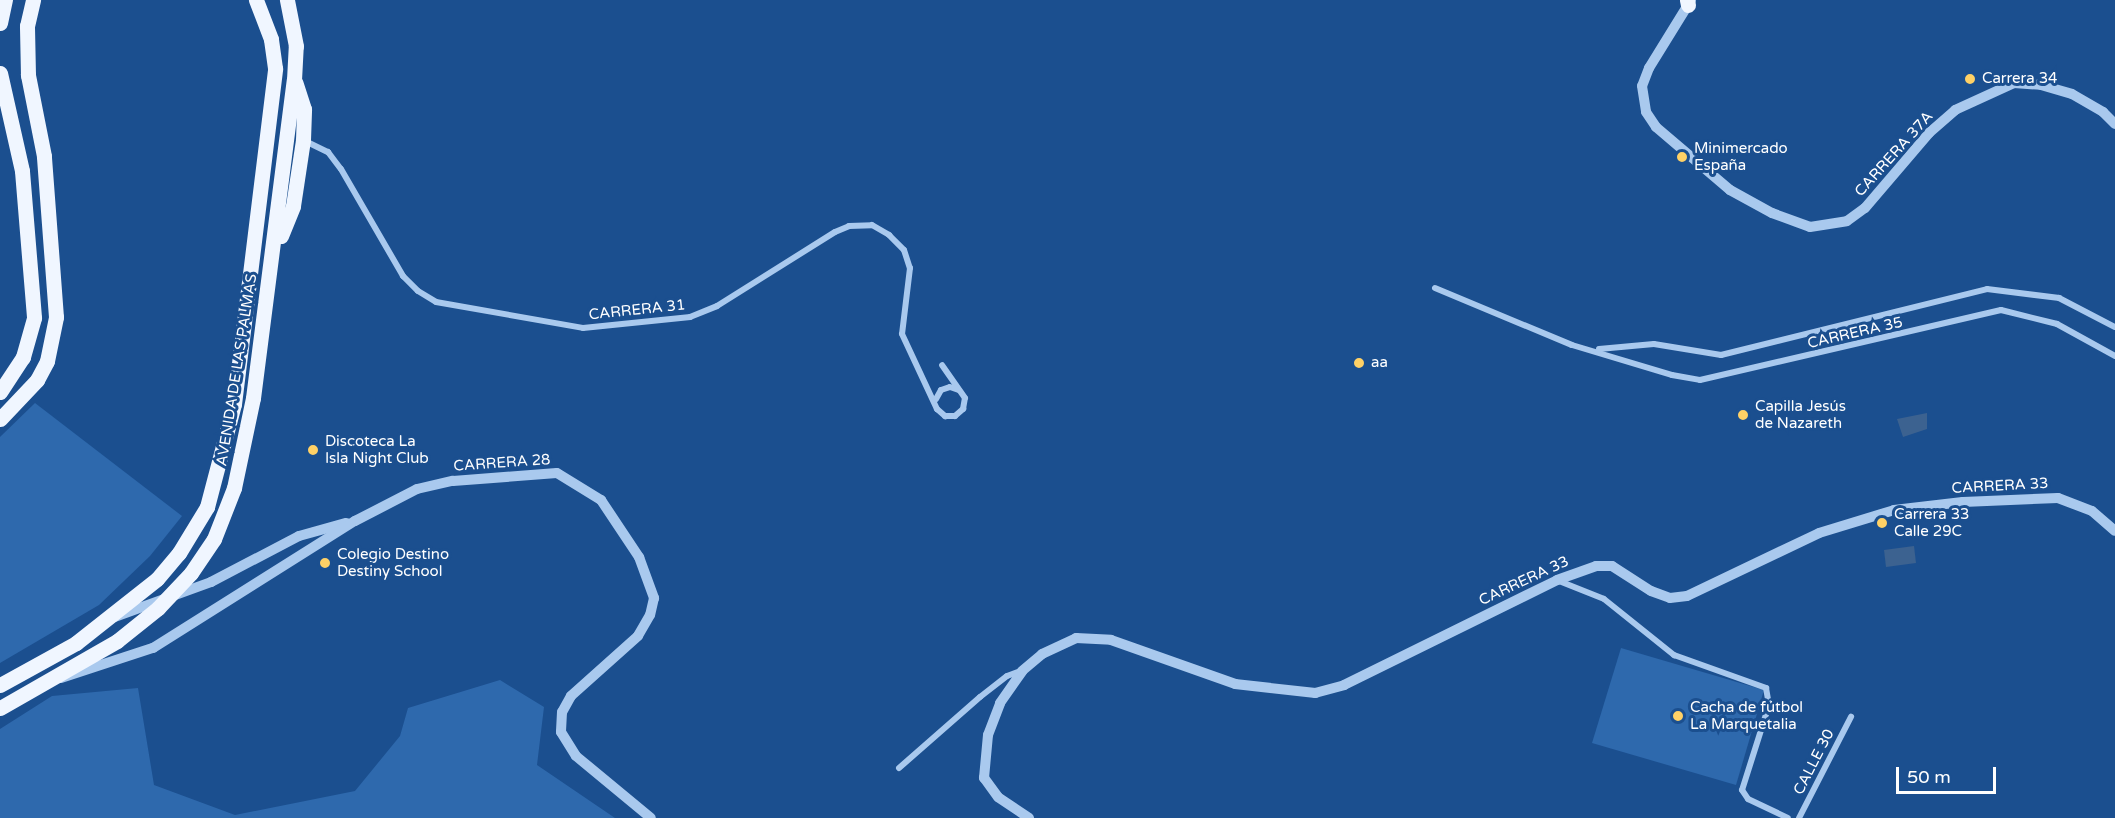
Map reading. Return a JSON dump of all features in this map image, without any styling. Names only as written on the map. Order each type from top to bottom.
[{"type":"main road","points":[[0,23],[5,0]]},
{"type":"main road","points":[[0,419],[37,380],[47,361],[56,317],[45,156],[28,75],[27,26],[33,0]]},
{"type":"main road","name":"AVENIDA DE LAS PALMAS","points":[[0,685],[76,643],[157,579],[179,553],[207,507],[224,454],[249,291],[275,68],[272,39],[256,0]]},
{"type":"main road","name":"AVENIDA DE LAS PALMAS","points":[[2,705],[117,642],[158,608],[191,573],[214,538],[234,488],[253,398],[273,256],[296,46],[286,0]]},
{"type":"main road","points":[[0,73],[22,171],[34,318],[23,357],[0,392]]},
{"type":"main road","points":[[273,256],[293,206],[303,140],[304,108],[294,80]]},
{"type":"street","name":"CARRERA 37A","points":[[1690,1],[1649,68],[1642,86],[1646,112],[1656,127],[1710,175],[1755,205],[1810,227],[1829,226],[1847,221],[1865,208],[1929,134],[1968,103],[2014,83],[2041,85],[2072,94],[2103,112],[2115,124]]},
{"type":"street","name":"CARRERA 31","points":[[303,140],[328,152],[403,276],[436,302],[583,328],[690,317],[717,306],[836,232],[849,226],[872,225],[889,235],[904,250],[910,268],[902,334],[936,399]]},
{"type":"street","name":"CARRERA 35","points":[[1435,288],[1572,345],[1596,350],[1672,375],[1700,380],[2001,310],[2057,324],[2115,356]]},
{"type":"street","name":"CARRERA 35","points":[[1596,350],[1654,344],[1721,355],[1987,289],[2059,298],[2115,327]]},
{"type":"street","points":[[942,365],[965,398],[963,409],[956,416],[945,416],[937,409],[936,399],[941,390],[950,387],[959,390]]},
{"type":"street","name":"CARRERA 28","points":[[44,682],[153,648],[355,521],[417,489],[453,481],[539,473],[567,477],[601,500],[639,557],[654,598],[650,615],[638,636],[571,696],[562,712],[561,732],[576,756],[651,818]]},
{"type":"street","name":"CARRERA 33","points":[[1022,671],[1042,654],[1076,638],[1095,637],[1142,649],[1235,684],[1315,693],[1344,685],[1557,580],[1596,566],[1612,566],[1651,591],[1670,598],[1687,596],[1819,533],[1894,510],[1963,502],[2058,498],[2092,511],[2115,531]]},
{"type":"street","name":"CARRERA 28","points":[[106,620],[212,582],[299,536],[355,521]]},
{"type":"street","points":[[299,536],[309,541],[307,551]]},
{"type":"street","points":[[1557,580],[1604,599],[1674,655],[1766,688],[1769,705],[1742,790],[1748,799],[1788,818]]},
{"type":"street","points":[[899,768],[980,697],[1007,676],[1022,671]]},
{"type":"street","points":[[1022,671],[1000,703],[988,735],[984,778],[998,797],[1029,818]]},
{"type":"street","name":"CALLE 30","points":[[1799,818],[1851,717]]},
{"type":"shaded area","points":[[35,403],[182,516],[150,556],[99,605],[0,663],[0,437]]},
{"type":"shaded area","points":[[1927,413],[1927,429],[1903,437],[1897,419]]},
{"type":"shaded area","points":[[1914,546],[1916,563],[1886,567],[1884,550]]},
{"type":"shaded area","name":"Cacha de fútbol La Marquetalia","points":[[1621,648],[1764,690],[1736,785],[1592,743]]},
{"type":"shaded area","points":[[500,680],[544,707],[537,765],[615,818],[0,818],[0,729],[52,696],[138,688],[154,785],[235,815],[355,791],[400,736],[408,708]]},
{"type":"place","name":"Carrera 34","points":[[1970,79]]},
{"type":"place","name":"Minimercado España","points":[[1682,157]]},
{"type":"place","name":"aa","points":[[1359,363]]},
{"type":"place","name":"Capilla Jesús de Nazareth","points":[[1743,415]]},
{"type":"place","name":"Discoteca La Isla Night Club","points":[[313,450]]},
{"type":"place","name":"Carrera 33 Calle 29C","points":[[1882,523]]},
{"type":"place","name":"Colegio Destino Destiny School","points":[[325,563]]},
{"type":"place","name":"Cacha de fútbol La Marquetalia","points":[[1678,716]]}]
